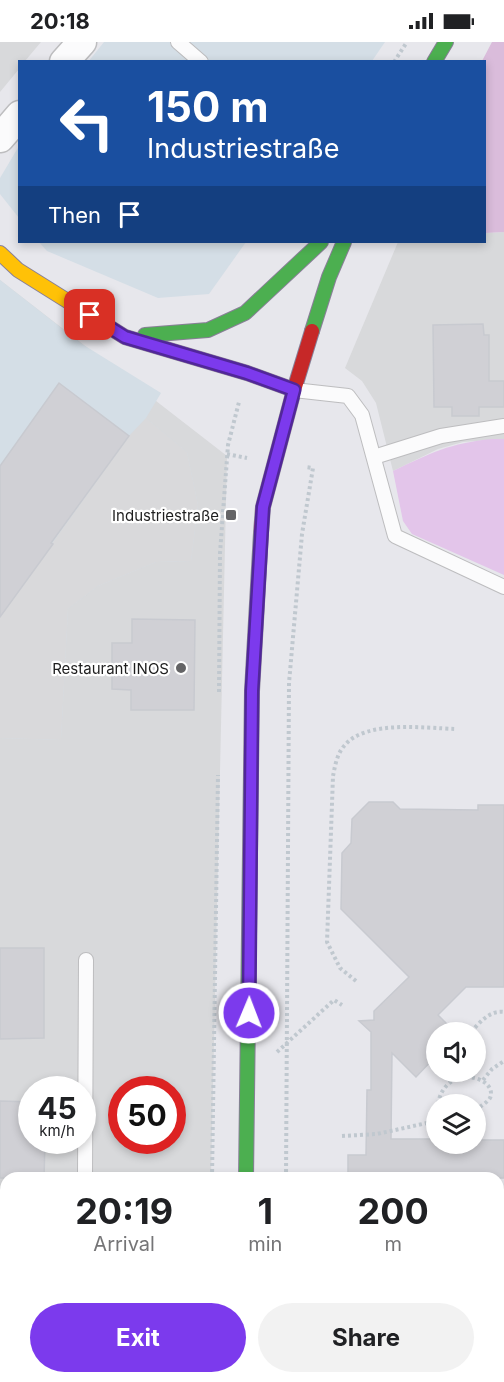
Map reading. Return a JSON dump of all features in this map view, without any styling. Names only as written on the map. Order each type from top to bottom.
[{"type":"main road","points":[[435,60],[446,42]]},
{"type":"main road","points":[[125,337],[208,330],[245,313],[320,243]]},
{"type":"main road","points":[[246,1172],[252,691],[263,507],[294,390],[329,277],[344,243]]},
{"type":"main road","points":[[0,253],[18,270],[125,337],[247,373],[294,390]]},
{"type":"street","points":[[66,60],[82,42]]},
{"type":"street","points":[[0,138],[18,117]]},
{"type":"lane","points":[[178,42],[199,60]]},
{"type":"lane","points":[[294,390],[348,396],[362,414],[395,536],[504,587]]},
{"type":"lane","points":[[374,458],[441,436],[504,426]]},
{"type":"lane","points":[[85,1172],[86,960]]},
{"type":"path","points":[[395,60],[406,42]]},
{"type":"path","points":[[227,454],[313,468],[302,534],[289,683],[286,1172]]},
{"type":"path","points":[[356,981],[340,968],[327,942],[333,776],[338,756],[344,746],[360,734],[398,727],[455,729]]},
{"type":"path","points":[[248,1079],[334,1000],[342,1005]]},
{"type":"path","points":[[482,1022],[491,1014],[498,1011],[504,1012]]},
{"type":"path","points":[[486,1076],[504,1061]]},
{"type":"path","points":[[440,1094],[445,1085],[451,1082]]},
{"type":"path","points":[[485,1082],[491,1094],[486,1102]]},
{"type":"path","points":[[342,1136],[377,1134],[426,1123]]},
{"type":"shaded area","points":[[0,42],[41,42],[26,60],[18,60],[18,70],[0,92]]},
{"type":"shaded area","points":[[104,42],[385,42],[373,60],[90,60]]},
{"type":"shaded area","points":[[492,42],[504,42],[504,232],[486,233],[486,60],[483,60]]},
{"type":"shaded area","points":[[18,148],[18,217],[0,194],[0,178]]},
{"type":"shaded area","points":[[504,232],[504,439],[463,442],[438,449],[393,471],[376,403],[362,381],[345,368],[398,243],[486,243],[486,233]]},
{"type":"shaded area","points":[[40,243],[245,243],[209,294],[158,298],[47,251]]},
{"type":"shaded area","points":[[0,280],[227,456],[211,1172],[0,1172]]},
{"type":"shaded area","points":[[0,280],[82,344],[161,393],[146,418],[187,452],[198,505],[191,561],[156,562],[98,586],[68,609],[61,740],[0,738]]},
{"type":"shaded area","points":[[146,418],[187,452],[198,505],[191,561],[156,562],[98,586],[68,609],[61,740],[0,738],[0,616],[129,436]]},
{"type":"shaded area","points":[[504,439],[504,575],[412,534],[403,521],[393,471],[441,450],[464,443]]},
{"type":"building","points":[[483,324],[484,335],[489,335],[489,381],[504,381],[504,407],[479,407],[479,416],[452,416],[452,407],[434,407],[433,325]]},
{"type":"building","points":[[59,383],[129,436],[0,617],[0,466]]},
{"type":"building","points":[[132,619],[195,620],[194,710],[131,710],[131,690],[112,689],[112,643],[132,643]]},
{"type":"building","points":[[369,802],[393,802],[400,809],[478,810],[478,805],[504,805],[504,987],[466,987],[438,1015],[445,1022],[426,1022],[426,1066],[416,1077],[392,1053],[391,1139],[426,1139],[426,1154],[486,1154],[486,1140],[504,1140],[504,1172],[348,1172],[348,1155],[366,1155],[367,1090],[371,1090],[371,1032],[359,1021],[374,1020],[374,1011],[409,977],[341,909],[342,853],[351,843],[352,819]]},
{"type":"building","points":[[0,948],[44,948],[44,1038],[0,1039]]},
{"type":"building","points":[[0,1101],[18,1102],[18,1154],[45,1154],[44,1172],[0,1172]]},
{"type":"traffic: fast","points":[[435,60],[446,42]]},
{"type":"traffic: fast","points":[[145,335],[208,330],[245,313],[320,243]]},
{"type":"traffic: fast","points":[[312,331],[329,277],[344,243]]},
{"type":"traffic: fast","points":[[246,1172],[252,691],[261,533]]},
{"type":"traffic: slow","points":[[0,253],[18,270],[125,337],[247,373],[294,390]]},
{"type":"traffic: jam","points":[[261,533],[263,507],[312,331]]},
{"type":"place","name":"Industriestraße","points":[[231,515]]},
{"type":"place","name":"Restaurant INOS","points":[[181,668]]},
{"type":"route","points":[[90,315],[125,337],[247,373],[294,390],[263,507],[252,691],[249,1013]]}]
